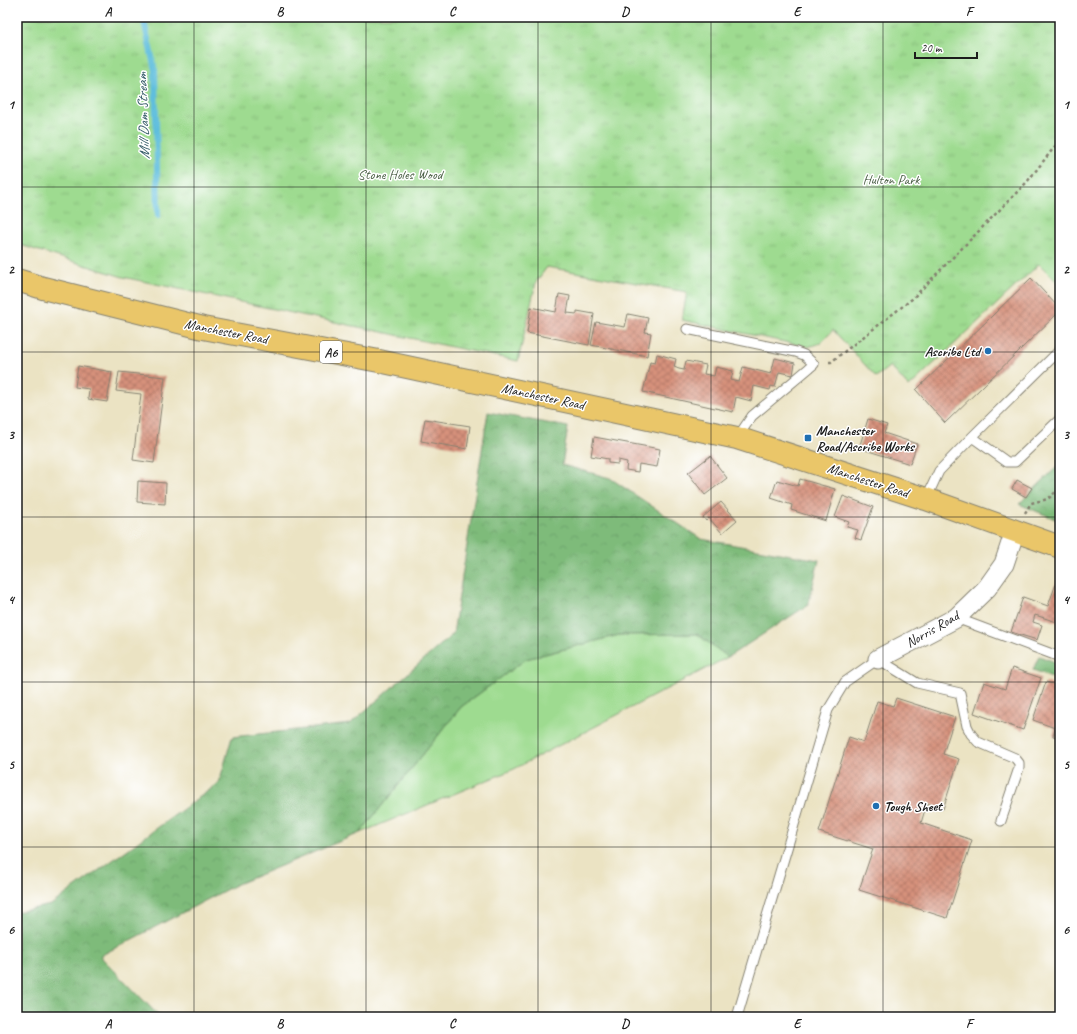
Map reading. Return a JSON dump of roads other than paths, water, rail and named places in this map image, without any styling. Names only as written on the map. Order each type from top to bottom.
[{"type":"highway","name":"Manchester Road","points":[[17,280],[43,288],[203,328],[379,361],[737,438],[926,499],[1060,547]]},
{"type":"street","name":"Norris Road","points":[[878,659],[956,618],[987,588],[996,576],[1004,564],[1015,531]]},
{"type":"lane","points":[[687,329],[796,352],[804,355],[814,364],[752,416],[737,438]]},
{"type":"lane","points":[[926,499],[939,471],[1060,350]]},
{"type":"lane","points":[[972,437],[1007,462],[1015,462],[1060,419]]},
{"type":"lane","points":[[956,618],[1060,657]]},
{"type":"lane","points":[[737,1017],[828,710],[845,682],[878,659],[917,683],[960,693],[967,726],[971,734],[978,742],[1015,758],[1019,762],[1019,768],[1002,821]]},
{"type":"waterway","name":"Mill Dam Stream","points":[[143,17],[155,70],[158,215]]},
{"type":"place","name":"Ascribe Ltd","points":[[988,351]]},
{"type":"place","name":"Manchester Road/Ascribe Works","points":[[808,438]]},
{"type":"place","name":"Tough Sheet","points":[[876,806]]},
{"type":"park label","name":"Stone Holes Wood","points":[[400,174]]},
{"type":"park label","name":"Hulton Park","points":[[891,179]]}]
